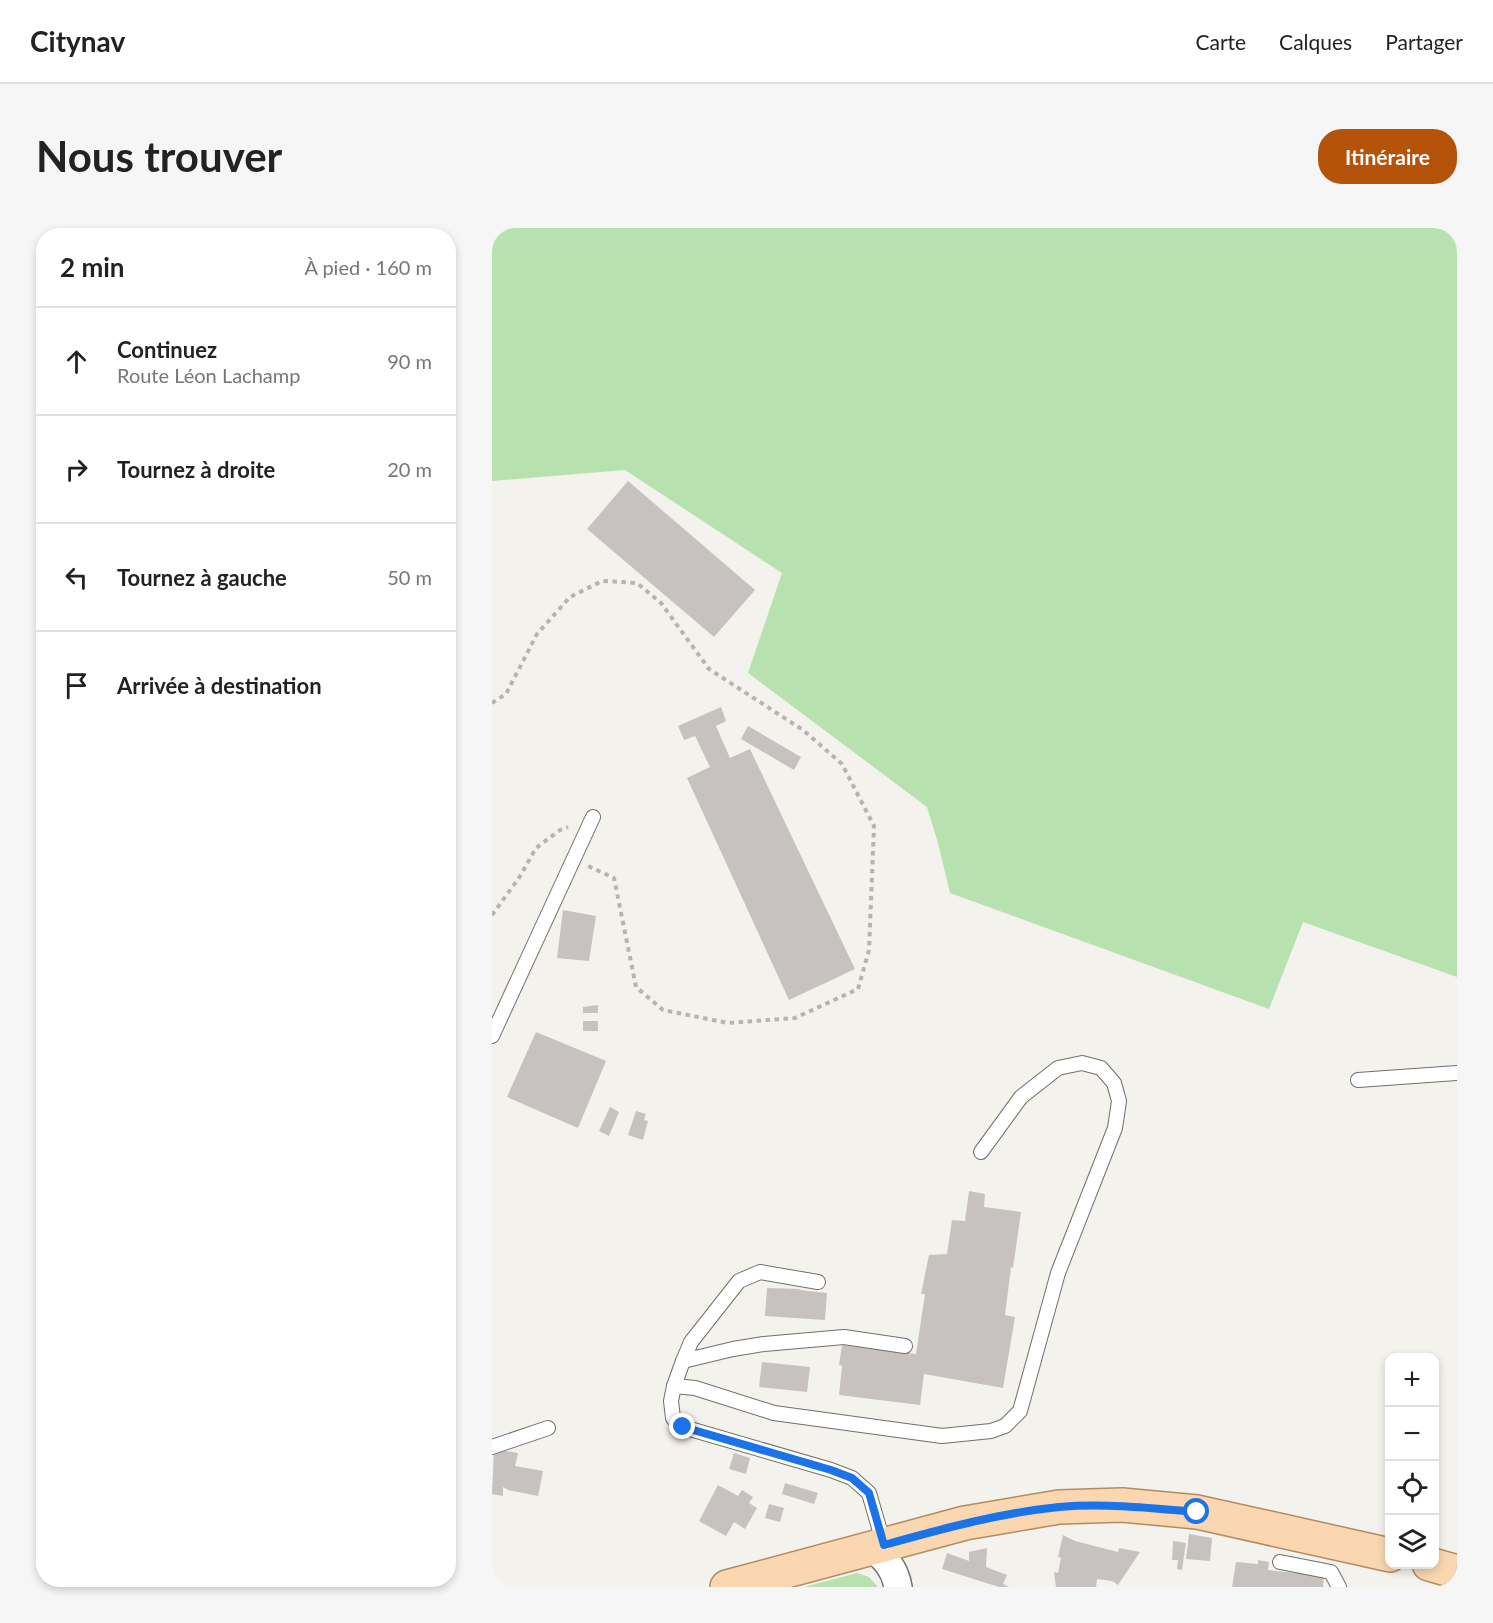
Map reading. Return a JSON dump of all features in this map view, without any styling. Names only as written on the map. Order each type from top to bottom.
[{"type":"main road","points":[[727,1587],[965,1523],[1059,1507],[1122,1505],[1197,1512],[1385,1554]]},
{"type":"main road","points":[[1439,1567],[1457,1572]]},
{"type":"street","points":[[878,1546],[894,1571],[898,1587]]},
{"type":"lane","points":[[492,1036],[593,817]]},
{"type":"lane","points":[[674,1386],[695,1388],[774,1413],[942,1436],[991,1431],[1005,1426],[1020,1411],[1058,1273],[1114,1128],[1119,1101],[1114,1083],[1101,1068],[1082,1063],[1058,1068],[1022,1097],[981,1152]]},
{"type":"lane","points":[[1358,1080],[1457,1073]]},
{"type":"lane","points":[[818,1282],[760,1272],[739,1281],[691,1342],[674,1386],[671,1401],[673,1418],[683,1427],[852,1478],[869,1493],[878,1546]]},
{"type":"lane","points":[[683,1361],[764,1344],[844,1337],[905,1346]]},
{"type":"lane","points":[[492,1447],[548,1428]]},
{"type":"lane","points":[[1280,1562],[1331,1572],[1339,1587]]},
{"type":"path","points":[[492,702],[506,694],[537,634],[570,597],[602,581],[637,583],[661,603],[709,669],[804,730],[842,764],[874,826],[869,950],[858,989],[795,1018],[728,1023],[663,1010],[636,987],[614,878],[574,859]]},
{"type":"path","points":[[492,915],[519,878],[536,848],[560,830],[593,817]]},
{"type":"green space","points":[[492,228],[1457,228],[1457,977],[1303,922],[1269,1009],[950,893],[927,807],[748,673],[782,573],[625,470],[492,481]]},
{"type":"green space","points":[[857,1573],[869,1577],[878,1587],[804,1587]]},
{"type":"building","points":[[628,481],[755,590],[714,637],[587,529]]},
{"type":"building","points":[[721,707],[726,721],[716,726],[730,758],[750,749],[855,969],[789,1000],[687,778],[710,767],[695,736],[684,740],[678,726]]},
{"type":"building","points":[[748,726],[801,757],[794,770],[741,739]]},
{"type":"building","points":[[563,910],[596,916],[589,961],[557,958]]},
{"type":"building","points":[[598,1005],[598,1013],[583,1013],[583,1007]]},
{"type":"building","points":[[583,1021],[598,1021],[598,1031],[583,1031]]},
{"type":"building","points":[[536,1032],[606,1061],[578,1128],[507,1097]]},
{"type":"building","points":[[610,1107],[619,1112],[609,1136],[599,1131]]},
{"type":"building","points":[[636,1111],[646,1114],[644,1120],[648,1121],[643,1140],[628,1135]]},
{"type":"building","points":[[969,1191],[985,1194],[984,1207],[1021,1212],[1005,1315],[1015,1317],[1003,1388],[924,1374],[920,1405],[839,1395],[842,1345],[916,1354],[925,1294],[921,1294],[929,1255],[947,1254],[952,1220],[965,1221]]},
{"type":"building","points":[[767,1288],[827,1293],[825,1320],[765,1316]]},
{"type":"building","points":[[762,1362],[810,1367],[807,1392],[759,1387]]},
{"type":"building","points":[[494,1449],[518,1453],[515,1466],[543,1471],[538,1496],[503,1487],[503,1496],[492,1494]]},
{"type":"building","points":[[734,1453],[750,1458],[746,1474],[729,1469]]},
{"type":"building","points":[[785,1483],[818,1493],[814,1504],[782,1494]]},
{"type":"building","points":[[718,1485],[738,1496],[742,1490],[753,1497],[749,1503],[757,1508],[745,1529],[734,1522],[726,1536],[699,1521]]},
{"type":"building","points":[[769,1504],[784,1508],[780,1522],[765,1518]]},
{"type":"building","points":[[1189,1534],[1212,1538],[1210,1561],[1186,1559]]},
{"type":"building","points":[[1063,1535],[1075,1541],[1118,1552],[1119,1548],[1140,1552],[1118,1585],[1112,1581],[1097,1579],[1096,1587],[1056,1587],[1054,1572],[1058,1573],[1061,1558],[1058,1557]]},
{"type":"building","points":[[1173,1541],[1186,1543],[1182,1570],[1177,1569],[1178,1560],[1172,1560]]},
{"type":"building","points":[[987,1548],[986,1567],[1007,1575],[1003,1584],[1009,1587],[999,1587],[942,1569],[947,1553],[969,1561],[969,1552]]},
{"type":"building","points":[[1258,1560],[1269,1562],[1268,1570],[1324,1576],[1323,1587],[1232,1587],[1236,1562],[1258,1564]]},
{"type":"route","points":[[683,1427],[852,1478],[869,1493],[884,1545],[965,1523],[1059,1507],[1122,1505],[1197,1512]]}]
